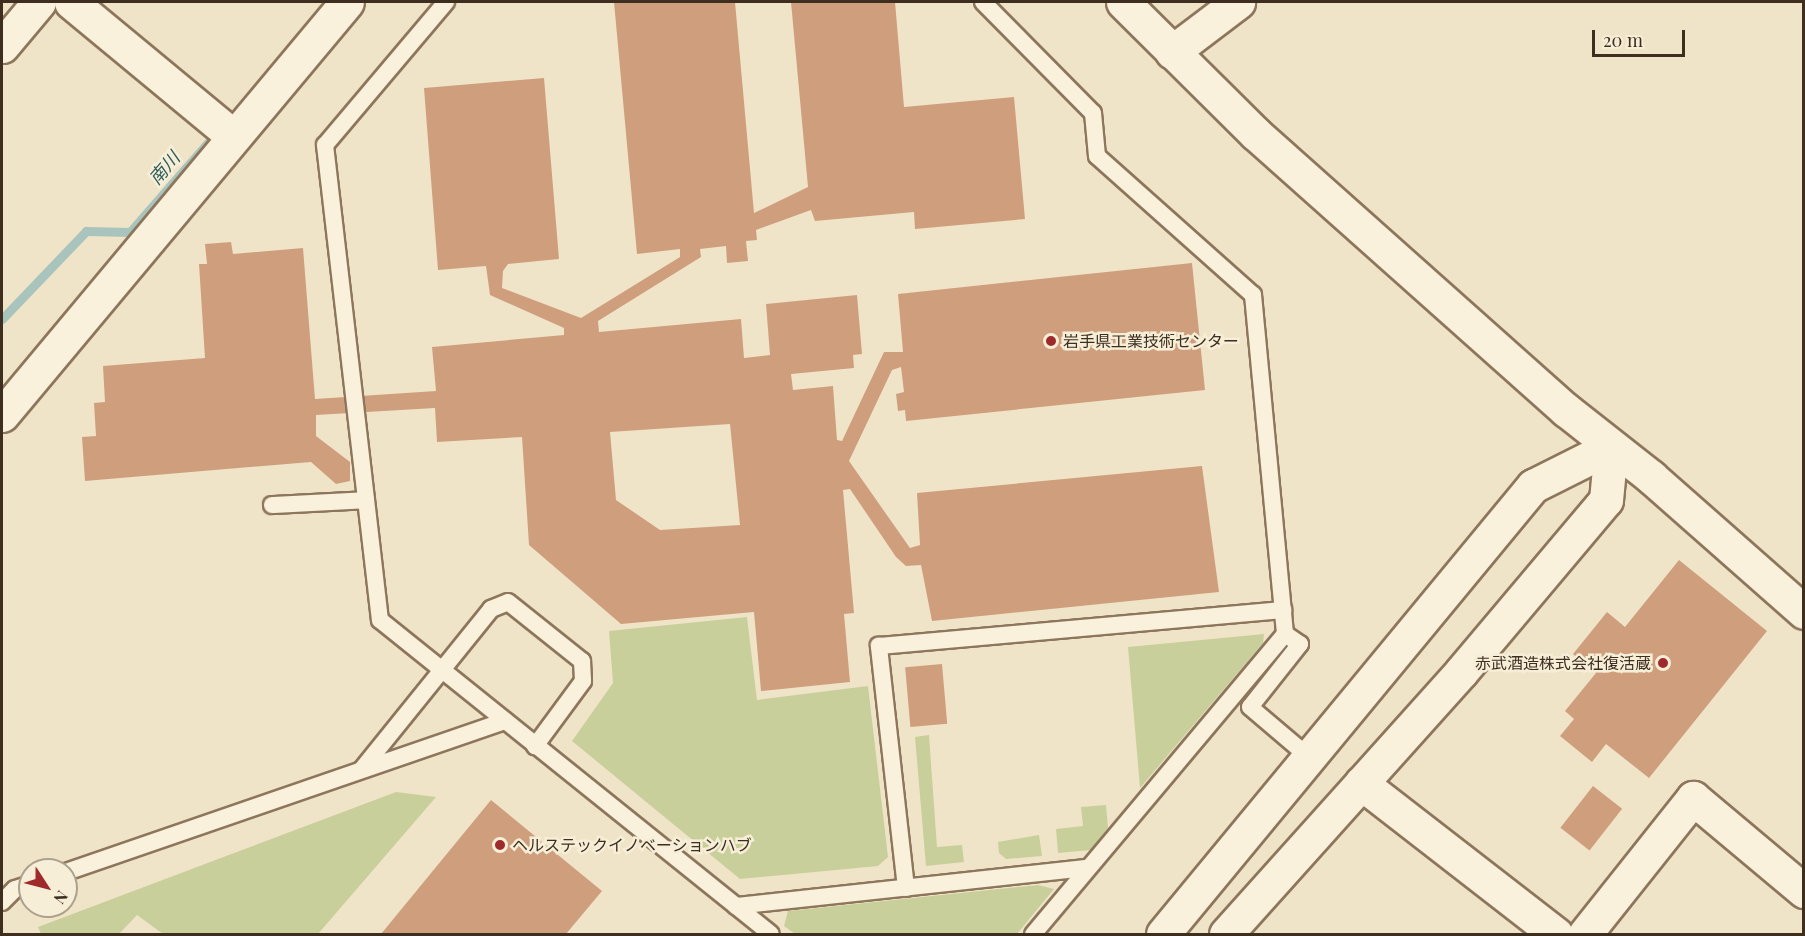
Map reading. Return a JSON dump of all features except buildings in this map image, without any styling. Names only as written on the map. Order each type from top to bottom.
[{"type":"street","points":[[2,46],[39,2]]},
{"type":"street","points":[[71,2],[232,135]]},
{"type":"street","points":[[2,415],[232,135],[347,2]]},
{"type":"street","points":[[1123,2],[1256,134],[1611,447],[1651,477],[1803,612]]},
{"type":"street","points":[[1172,52],[1238,2]]},
{"type":"street","points":[[1163,934],[1533,486],[1611,447]]},
{"type":"street","points":[[1226,934],[1361,783],[1606,500],[1611,447]]},
{"type":"street","points":[[1361,783],[1556,934]]},
{"type":"street","points":[[1585,934],[1694,798],[1803,891]]},
{"type":"lane","points":[[446,2],[325,145],[380,620],[771,934]]},
{"type":"lane","points":[[983,2],[1093,113],[1097,156],[1253,295],[1286,634],[1033,934]]},
{"type":"lane","points":[[272,505],[366,500]]},
{"type":"lane","points":[[362,769],[440,669],[491,609],[508,602],[582,661],[583,681],[535,746]]},
{"type":"lane","points":[[906,888],[879,646],[1284,610]]},
{"type":"lane","points":[[1286,634],[1300,644],[1250,707],[1309,757]]},
{"type":"lane","points":[[78,868],[506,721]]},
{"type":"lane","points":[[736,906],[1087,868]]},
{"type":"lane","points":[[2,902],[18,888]]},
{"type":"green space","points":[[747,617],[757,700],[868,686],[888,857],[878,866],[740,879],[572,741],[613,683],[609,631]]},
{"type":"green space","points":[[1264,634],[1263,643],[1140,788],[1128,647]]},
{"type":"green space","points":[[929,735],[937,847],[962,845],[964,862],[926,866],[915,737]]},
{"type":"green space","points":[[396,792],[436,797],[318,934],[163,934],[137,915],[119,934],[41,934],[38,927],[62,918],[78,918],[78,912]]},
{"type":"green space","points":[[1106,805],[1108,828],[1091,850],[1058,853],[1056,829],[1083,826],[1081,807]]},
{"type":"green space","points":[[1039,835],[1042,856],[1006,859],[999,853],[998,842]]},
{"type":"green space","points":[[1038,885],[1054,889],[1017,934],[795,934],[784,926],[788,911]]},
{"type":"waterway","name":"南川","points":[[2,319],[86,231],[130,232],[213,137]]},
{"type":"place","name":"岩手県工業技術センター","points":[[1051,341]]},
{"type":"place","name":"赤武酒造株式会社復活蔵","points":[[1663,663]]},
{"type":"place","name":"ヘルステックイノベーションハブ","points":[[500,845]]}]
